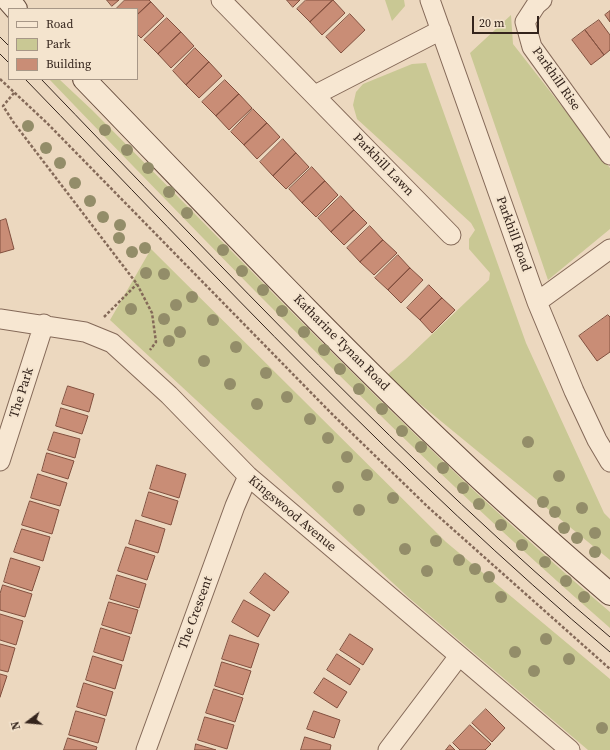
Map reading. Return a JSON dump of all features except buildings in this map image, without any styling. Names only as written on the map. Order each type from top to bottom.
[{"type":"main road","points":[[8,0],[15,8]]},
{"type":"main road","name":"Katharine Tynan Road","points":[[85,80],[380,382],[456,457],[542,536],[610,594]]},
{"type":"street","name":"Parkhill Lawn","points":[[221,0],[451,235]]},
{"type":"street","name":"Parkhill Road","points":[[430,0],[537,302],[574,391],[597,440],[610,462]]},
{"type":"street","name":"Parkhill Rise","points":[[542,0],[536,5],[525,22],[532,47],[610,155]]},
{"type":"street","points":[[315,95],[441,30]]},
{"type":"street","points":[[537,302],[610,249]]},
{"type":"street","name":"Kingswood Avenue","points":[[0,319],[44,324],[85,332],[112,343],[169,395],[248,476],[570,750]]},
{"type":"street","name":"The Park","points":[[0,461],[44,324]]},
{"type":"street","name":"The Crescent","points":[[146,750],[234,506],[248,476]]},
{"type":"street","points":[[388,750],[459,656]]},
{"type":"path","points":[[0,79],[48,124],[331,413],[429,508],[610,669]]},
{"type":"path","points":[[14,93],[3,106],[14,123],[137,284],[152,313],[156,342],[148,352]]},
{"type":"path","points":[[100,322],[137,284]]},
{"type":"green space","points":[[385,0],[404,0],[405,6],[392,21]]},
{"type":"green space","points":[[511,15],[513,44],[610,168],[610,229],[548,280],[470,53]]},
{"type":"green space","points":[[426,63],[526,343],[604,513],[610,519],[610,560],[386,376],[405,360],[489,280],[490,273],[469,249],[469,239],[475,230],[471,223],[357,119],[353,105],[356,92],[363,84],[412,64]]},
{"type":"green space","points":[[50,80],[60,80],[92,110],[346,366],[475,492],[610,612],[610,628],[537,563],[394,429],[186,220]]},
{"type":"green space","points":[[151,249],[446,542],[610,679],[610,750],[588,750],[408,597],[110,320]]},
{"type":"tram line","points":[[0,37],[8,45]]},
{"type":"tram line","points":[[0,54],[8,62]]},
{"type":"tram line","points":[[26,80],[238,300],[383,445],[457,516],[610,652]]},
{"type":"tram line","points":[[42,80],[248,294],[389,435],[461,504],[610,637]]}]
